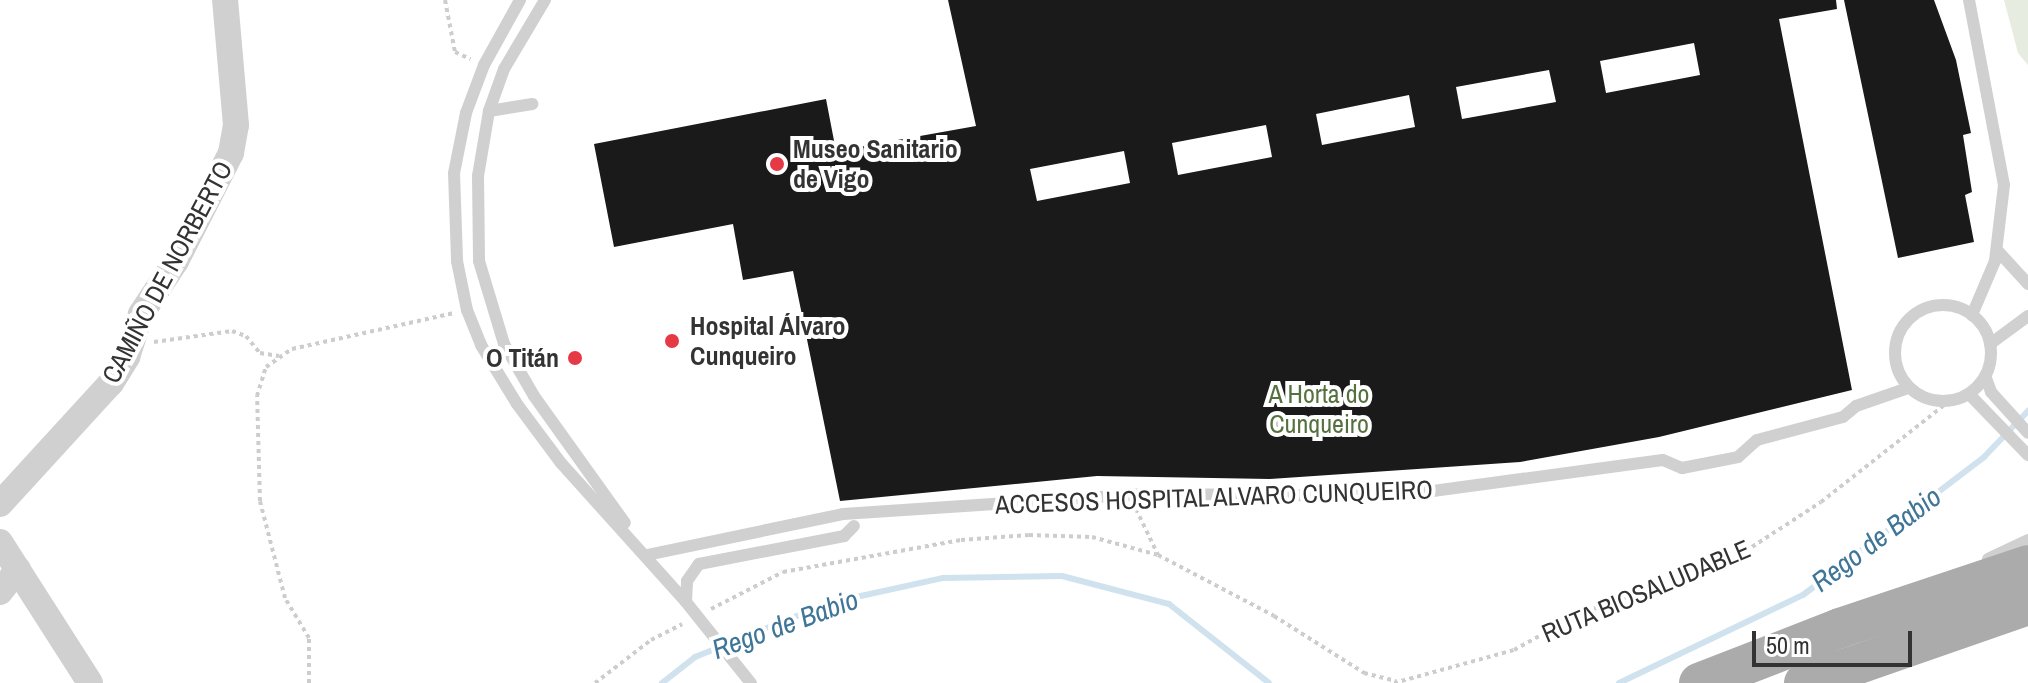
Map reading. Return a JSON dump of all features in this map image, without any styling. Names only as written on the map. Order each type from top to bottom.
[{"type":"main road","points":[[1699,683],[1840,628],[2028,565]]},
{"type":"main road","points":[[1741,683],[2028,582]]},
{"type":"main road","points":[[1804,683],[2028,605]]},
{"type":"street","name":"CAMIÑO DE NORBERTO","points":[[0,504],[111,383],[128,353],[141,314],[176,261],[231,153],[236,125],[225,0]]},
{"type":"street","points":[[0,542],[90,683]]},
{"type":"street","points":[[0,592],[18,569]]},
{"type":"lane","points":[[520,0],[484,65],[466,113],[454,173],[457,261],[467,310],[481,345],[517,404],[561,463],[647,555],[751,683]]},
{"type":"lane","points":[[545,0],[504,69],[489,111],[476,210],[488,304],[504,344],[534,396],[647,555]]},
{"type":"lane","points":[[1969,0],[2004,185],[1997,250],[1972,315]]},
{"type":"lane","points":[[489,111],[532,104]]},
{"type":"lane","points":[[1997,250],[2028,284]]},
{"type":"lane","points":[[1986,378],[1969,394],[1952,399],[1924,398],[1908,388],[1895,357],[1903,325],[1912,315],[1929,305],[1947,304],[1972,315],[1990,344],[1986,378],[1991,392],[2028,433]]},
{"type":"lane","points":[[1990,344],[2028,316]]},
{"type":"lane","name":"ACCESOS HOSPITAL ALVARO CUNQUEIRO","points":[[647,555],[843,514],[1132,494],[1396,496],[1663,460],[1682,468],[1738,457],[1757,440],[1843,417],[1856,406],[1908,388]]},
{"type":"lane","points":[[1969,394],[2028,455]]},
{"type":"lane","points":[[686,602],[687,581],[699,564],[844,536],[854,526]]},
{"type":"lane","points":[[1972,566],[2028,540]]},
{"type":"lane","points":[[1840,628],[1865,610],[1959,572]]},
{"type":"path","points":[[445,0],[455,52],[484,65]]},
{"type":"path","points":[[309,683],[309,638],[285,598],[260,501],[257,396],[266,367],[292,349],[467,310]]},
{"type":"path","points":[[128,353],[146,344],[217,329],[246,336],[260,353],[281,356]]},
{"type":"path","name":"RUTA BIOSALUDABLE","points":[[1395,682],[1514,650],[1579,614],[1732,560],[1821,502],[1952,399]]},
{"type":"path","points":[[1132,494],[1138,519],[1158,555]]},
{"type":"path","points":[[704,613],[783,572],[961,540],[1029,535],[1092,537],[1158,555],[1227,588],[1364,673],[1395,682]]},
{"type":"path","points":[[595,683],[651,640],[690,619]]},
{"type":"shaded area","points":[[2004,0],[2028,0],[2028,65],[2018,53]]},
{"type":"building","points":[[948,0],[1836,0],[1837,9],[1779,19],[1852,390],[1659,437],[1520,462],[1270,479],[1097,476],[840,501],[793,271],[743,280],[733,224],[614,247],[594,144],[826,99],[836,151],[976,126]],"holes":[[[1694,43],[1700,75],[1606,93],[1600,61]],[[1549,70],[1556,102],[1462,119],[1456,87]],[[1409,95],[1415,127],[1322,145],[1316,114]],[[1266,125],[1272,157],[1178,175],[1172,143]],[[1124,151],[1130,183],[1037,201],[1030,169]]]},
{"type":"building","points":[[1844,0],[1934,0],[1956,60],[1971,133],[1963,135],[1972,192],[1965,195],[1974,242],[1898,258]]},
{"type":"waterway","name":"Rego de Babio","points":[[1619,683],[1803,595],[1984,457],[2028,411]]},
{"type":"waterway","name":"Rego de Babio","points":[[662,683],[695,657],[829,603],[943,578],[1062,576],[1169,604],[1269,683]]},
{"type":"place","name":"Museo Sanitario de Vigo","points":[[777,164]]},
{"type":"place","name":"Hospital Álvaro Cunqueiro","points":[[672,341]]},
{"type":"place","name":"O Titán","points":[[575,358]]},
{"type":"park label","name":"A Horta do Cunqueiro","points":[[1319,409]]}]
